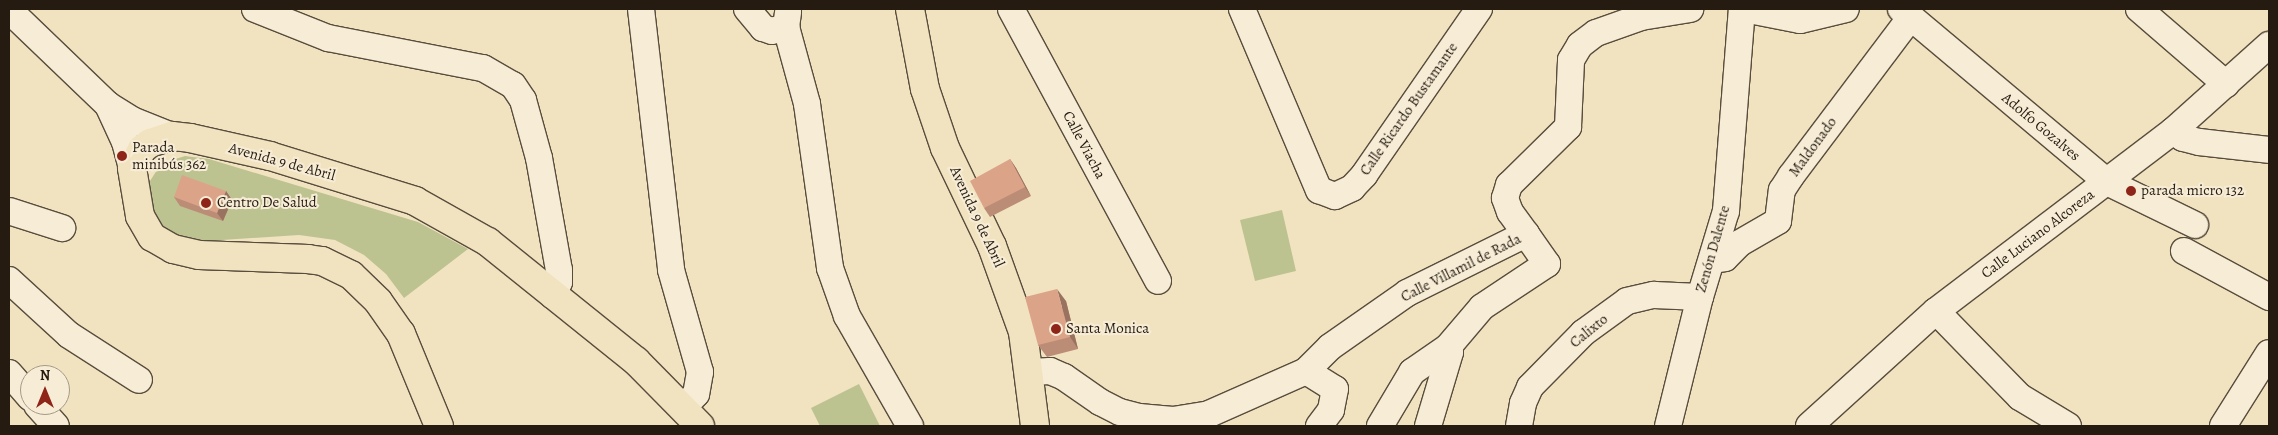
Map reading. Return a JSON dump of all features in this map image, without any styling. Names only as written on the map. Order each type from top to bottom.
[{"type":"main road","name":"Avenida 9 de Abril","points":[[910,9],[925,89],[944,148],[1010,291],[1024,332],[1031,372],[1035,426]]},
{"type":"main road","name":"Avenida 9 de Abril","points":[[172,136],[270,156],[415,201],[488,242],[636,361],[692,417]]},
{"type":"main road","points":[[172,136],[146,146],[132,168],[140,216],[152,237],[173,249],[199,255],[308,259],[322,261],[351,275],[378,300],[401,334],[439,426]]},
{"type":"street","points":[[255,9],[328,38],[483,68],[513,85],[523,100],[539,158],[559,270],[559,282],[553,296]]},
{"type":"street","points":[[641,9],[671,270],[700,372],[692,417]]},
{"type":"street","points":[[747,9],[764,28],[778,31],[787,18]]},
{"type":"street","name":"Calle Viacha","points":[[1010,9],[1158,281]]},
{"type":"street","name":"Calle Ricardo Bustamante","points":[[1242,9],[1319,190],[1335,196],[1344,194],[1364,174],[1480,9]]},
{"type":"street","name":"Calle Villamil de Rada","points":[[1306,371],[1330,347],[1400,298],[1526,234],[1510,212],[1505,198],[1510,185],[1568,127],[1571,60],[1580,45],[1596,33],[1641,17],[1690,9]]},
{"type":"street","points":[[1743,9],[1800,20],[1846,9]]},
{"type":"street","name":"Zenón Dalente","points":[[1668,426],[1700,297],[1713,260],[1726,211],[1743,9]]},
{"type":"street","points":[[2139,9],[2226,84]]},
{"type":"street","points":[[9,10],[108,105],[132,120],[172,136]]},
{"type":"street","name":"Maldonado","points":[[1713,260],[1725,258],[1740,243],[1778,221],[1782,190],[1905,13]]},
{"type":"street","name":"Adolfo Gozalves","points":[[1905,13],[2107,182],[2195,225]]},
{"type":"street","points":[[787,18],[807,104],[830,268],[847,316],[910,426]]},
{"type":"street","name":"Calle Luciano Alcoreza","points":[[1809,426],[1936,311],[2173,131],[2269,45]]},
{"type":"street","points":[[108,105],[120,129],[132,168]]},
{"type":"street","points":[[2173,131],[2183,138],[2199,142],[2269,150]]},
{"type":"street","points":[[9,211],[62,228]]},
{"type":"street","points":[[1380,426],[1412,372],[1448,346],[1482,306],[1547,264],[1526,234]]},
{"type":"street","points":[[2184,251],[2269,298]]},
{"type":"street","points":[[9,280],[69,335],[139,380]]},
{"type":"street","name":"Calixto","points":[[1519,426],[1522,403],[1530,387],[1583,333],[1627,301],[1654,295],[1700,297]]},
{"type":"street","points":[[1936,311],[2020,397],[2068,426]]},
{"type":"street","points":[[1428,426],[1450,352],[1448,346]]},
{"type":"street","points":[[2223,426],[2269,353]]},
{"type":"street","points":[[1031,372],[1050,371],[1064,377],[1100,402],[1120,412],[1139,417],[1174,420],[1209,414],[1306,371],[1335,389],[1331,410],[1319,426]]},
{"type":"street","points":[[9,373],[20,386]]},
{"type":"street","points":[[46,415],[56,426]]},
{"type":"green space","points":[[185,156],[209,159],[418,222],[468,249],[404,298],[386,274],[364,255],[335,240],[299,235],[207,241],[166,232],[155,221],[148,196],[150,181],[157,170],[169,161]]},
{"type":"green space","points":[[1282,210],[1296,271],[1255,281],[1240,220]]},
{"type":"green space","points":[[859,384],[880,426],[820,426],[811,408]]},
{"type":"building","points":[[1010,159],[1025,187],[984,208],[970,181]]},
{"type":"building","points":[[182,175],[226,191],[217,213],[174,197]]},
{"type":"building","points":[[1057,289],[1070,337],[1038,345],[1025,297]]},
{"type":"place","name":"Parada minibús 362","points":[[122,156]]},
{"type":"place","name":"parada micro 132","points":[[2131,191]]},
{"type":"place","name":"Centro De Salud","points":[[206,203]]},
{"type":"place","name":"Santa Monica","points":[[1056,329]]}]
